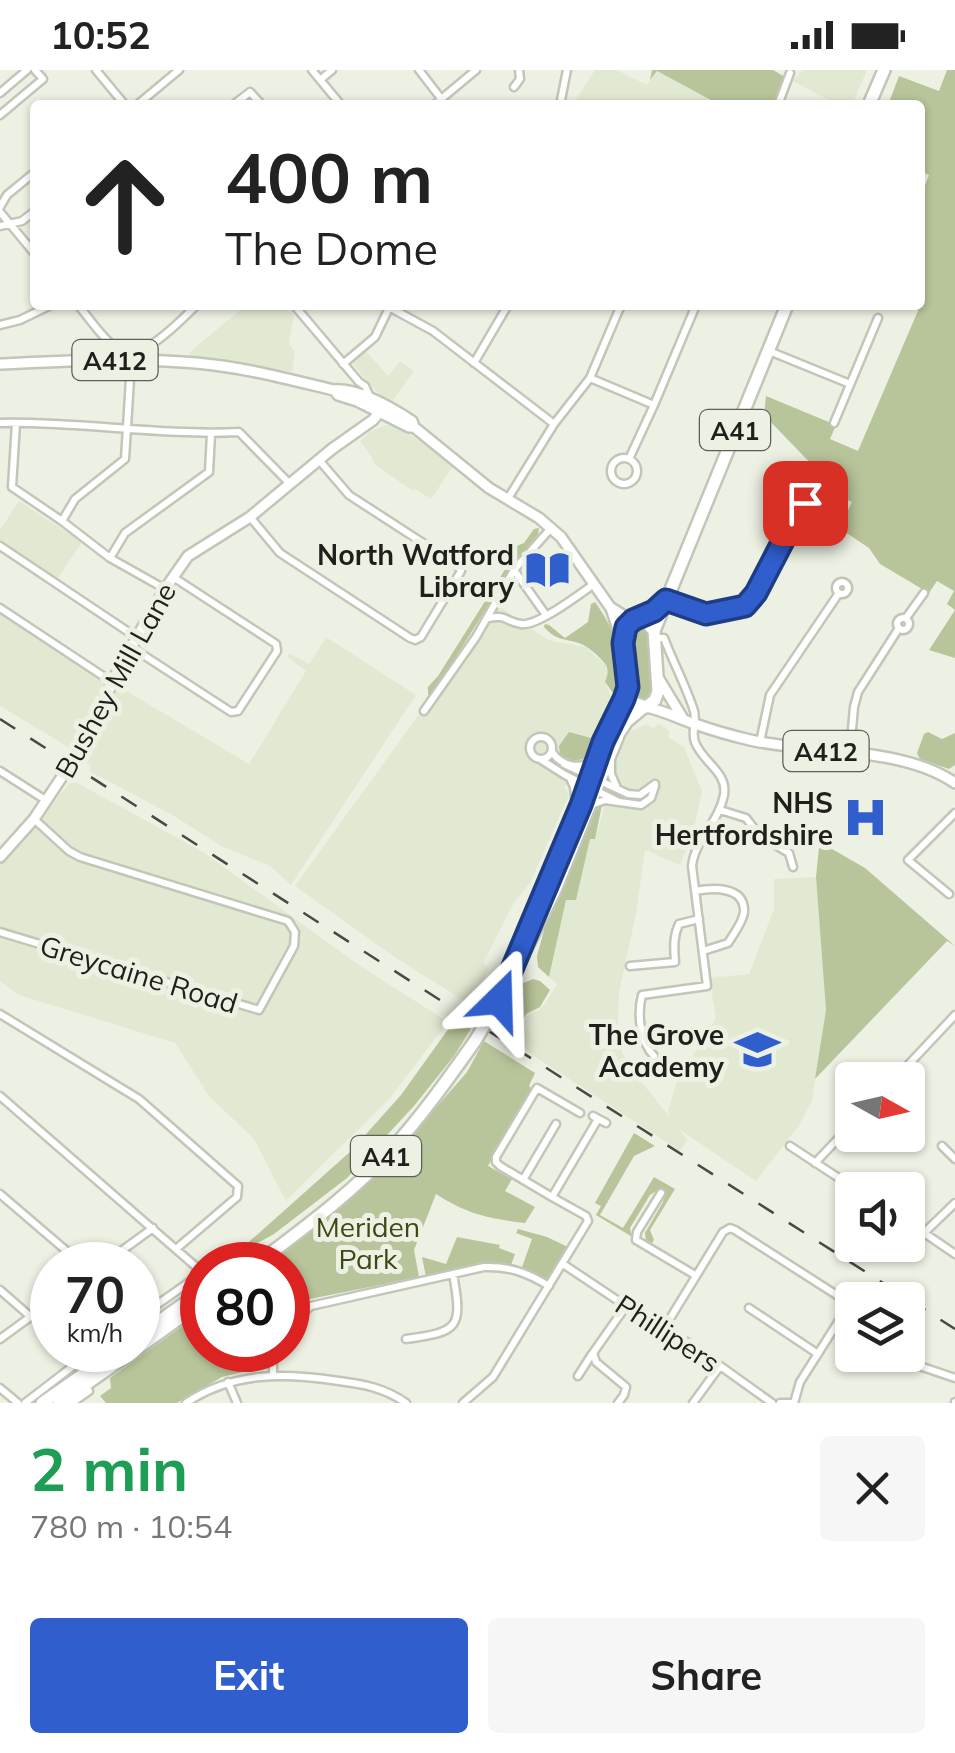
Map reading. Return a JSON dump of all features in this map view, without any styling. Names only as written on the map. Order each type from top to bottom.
[{"type":"highway","points":[[871,100],[882,71]]},
{"type":"highway","name":"A41","points":[[499,1000],[576,815],[627,721],[656,698],[654,635],[785,310]]},
{"type":"highway","points":[[645,707],[633,701],[628,687],[623,643],[626,627],[666,600]]},
{"type":"highway","points":[[638,619],[647,622],[654,635]]},
{"type":"highway","name":"A41","points":[[282,1242],[338,1200],[389,1152],[440,1092],[475,1042],[556,888],[589,807],[596,760],[628,687]]},
{"type":"highway","points":[[42,1403],[86,1372]]},
{"type":"highway","points":[[59,1403],[107,1372]]},
{"type":"main road","name":"A412","points":[[0,364],[96,360],[195,363],[340,389],[412,421],[414,427],[488,488],[563,539],[610,607],[623,643]]},
{"type":"main road","name":"A412","points":[[356,397],[372,400],[383,409]]},
{"type":"main road","name":"Bushey Mill Lane","points":[[0,857],[34,819],[95,727],[112,682],[188,556],[250,517],[383,409]]},
{"type":"main road","points":[[610,607],[638,619]]},
{"type":"main road","points":[[658,678],[684,719]]},
{"type":"main road","name":"A412","points":[[645,707],[760,742],[850,751],[908,763],[955,783]]},
{"type":"street","points":[[0,93],[28,70]]},
{"type":"street","points":[[0,115],[43,79],[36,70]]},
{"type":"street","points":[[96,70],[121,100]]},
{"type":"street","points":[[312,70],[337,100]]},
{"type":"street","points":[[320,80],[332,70]]},
{"type":"street","points":[[419,70],[438,100]]},
{"type":"street","points":[[443,100],[476,70]]},
{"type":"street","points":[[514,86],[520,79],[519,70]]},
{"type":"street","points":[[561,100],[567,70]]},
{"type":"street","points":[[144,100],[176,71]]},
{"type":"street","points":[[780,100],[791,71]]},
{"type":"street","points":[[30,176],[7,196],[0,209],[30,248]]},
{"type":"street","points":[[0,226],[30,215]]},
{"type":"street","points":[[0,325],[42,310]]},
{"type":"street","points":[[82,310],[111,344],[123,352],[146,348],[191,310]]},
{"type":"street","points":[[298,310],[365,386],[372,400]]},
{"type":"street","points":[[344,364],[373,339],[388,310]]},
{"type":"street","points":[[397,310],[433,331],[554,424]]},
{"type":"street","points":[[474,363],[505,310]]},
{"type":"street","points":[[507,500],[554,424],[590,378],[619,310]]},
{"type":"street","points":[[629,459],[694,310]]},
{"type":"street","points":[[834,423],[878,318]]},
{"type":"street","points":[[768,351],[850,384]]},
{"type":"street","points":[[590,378],[654,405]]},
{"type":"street","points":[[62,520],[75,499],[125,460],[130,379]]},
{"type":"street","points":[[356,397],[358,382]]},
{"type":"street","points":[[16,422],[12,488],[62,520],[110,558],[165,589]]},
{"type":"street","points":[[0,423],[211,434],[239,432],[290,484]]},
{"type":"street","points":[[110,558],[125,533],[209,472],[211,434]]},
{"type":"street","points":[[622,458],[629,459],[636,464],[636,476],[628,483],[619,482],[612,474],[613,465],[622,458]]},
{"type":"street","points":[[250,517],[280,553],[410,638],[420,637],[461,571],[350,495],[319,460]]},
{"type":"street","points":[[666,600],[706,614],[745,606],[756,593],[798,512]]},
{"type":"street","points":[[424,711],[488,618],[514,570],[552,528]]},
{"type":"street","points":[[0,546],[231,712],[238,711],[276,652],[276,644],[172,577]]},
{"type":"street","points":[[514,570],[546,615]]},
{"type":"street","points":[[488,618],[506,617],[531,624],[594,584]]},
{"type":"street","points":[[760,742],[770,696],[839,592]]},
{"type":"street","points":[[850,751],[858,692],[900,628],[898,620],[906,618],[924,593]]},
{"type":"street","points":[[498,598],[506,617]]},
{"type":"street","points":[[0,608],[112,682]]},
{"type":"street","points":[[652,1062],[654,1056],[641,1032],[642,995],[707,986],[692,866],[694,852],[720,810],[725,785],[696,744],[694,712],[676,682],[664,638],[654,635]]},
{"type":"street","points":[[589,807],[602,800],[632,806],[644,804],[654,794],[655,784],[640,795],[593,784],[570,777],[533,756],[531,743],[535,739],[547,740],[551,751],[564,764],[593,784],[619,802]]},
{"type":"street","points":[[615,741],[610,768],[619,790]]},
{"type":"street","points":[[540,759],[551,751]]},
{"type":"street","points":[[564,764],[581,766],[596,760]]},
{"type":"street","points":[[0,771],[47,800]]},
{"type":"street","points":[[570,777],[576,792],[576,815]]},
{"type":"street","points":[[720,810],[746,818],[760,836],[790,853],[793,867]]},
{"type":"street","points":[[949,894],[908,860],[955,813]]},
{"type":"street","name":"Greycaine Road","points":[[0,932],[259,1010],[294,946],[295,932],[288,921],[80,858],[34,819]]},
{"type":"street","points":[[695,891],[726,890],[740,899],[744,909],[728,943],[703,951]]},
{"type":"street","points":[[630,966],[675,962],[675,932],[679,924],[699,919]]},
{"type":"street","points":[[0,1014],[139,1100],[238,1186],[237,1197],[176,1249]]},
{"type":"street","points":[[911,1062],[954,1017]]},
{"type":"street","points":[[463,1403],[493,1377],[588,1218],[500,1166],[496,1157],[537,1088],[580,1113]]},
{"type":"street","points":[[0,1096],[180,1253]]},
{"type":"street","points":[[552,1197],[599,1120]]},
{"type":"street","points":[[523,1180],[556,1124]]},
{"type":"street","points":[[815,1164],[835,1142]]},
{"type":"street","points":[[790,1146],[835,1176]]},
{"type":"street","points":[[942,1146],[955,1159]]},
{"type":"street","points":[[660,1193],[636,1240],[695,1275]]},
{"type":"street","points":[[0,1194],[55,1242]]},
{"type":"street","points":[[925,1231],[955,1202]]},
{"type":"street","points":[[133,1242],[152,1228]]},
{"type":"street","points":[[663,1330],[723,1232],[735,1230],[844,1298],[846,1308],[800,1382],[794,1403]]},
{"type":"street","points":[[925,1233],[955,1254]]},
{"type":"street","name":"Phillipers","points":[[563,1264],[776,1403],[794,1403]]},
{"type":"street","points":[[310,1307],[484,1267],[524,1271],[549,1286]]},
{"type":"street","points":[[406,1340],[440,1335],[456,1322],[458,1302],[453,1274]]},
{"type":"street","points":[[0,1290],[30,1316]]},
{"type":"street","points":[[578,1376],[626,1306]]},
{"type":"street","points":[[749,1308],[818,1354]]},
{"type":"street","points":[[0,1340],[30,1318]]},
{"type":"street","points":[[593,1353],[596,1362],[626,1387],[618,1403]]},
{"type":"street","points":[[694,1403],[720,1366]]},
{"type":"street","points":[[925,1367],[955,1378]]},
{"type":"street","points":[[0,1388],[21,1403],[64,1372]]},
{"type":"street","points":[[186,1403],[228,1382],[273,1375],[366,1385],[406,1403]]},
{"type":"street","points":[[228,1382],[236,1403]]},
{"type":"street","points":[[72,1403],[87,1388]]},
{"type":"shaded area","points":[[595,70],[617,70],[647,85],[656,71],[711,100],[575,100]]},
{"type":"shaded area","points":[[802,70],[867,70],[854,100],[829,100],[793,81]]},
{"type":"shaded area","points":[[240,310],[290,310],[294,315],[289,343],[295,352],[292,372],[190,359],[190,352]]},
{"type":"shaded area","points":[[366,351],[388,376],[400,361],[414,371],[391,403],[352,363]]},
{"type":"shaded area","points":[[386,425],[399,427],[454,465],[431,499],[375,465],[360,441]]},
{"type":"shaded area","points":[[19,501],[82,542],[56,581],[0,543],[0,530]]},
{"type":"shaded area","points":[[492,601],[548,640],[586,647],[606,665],[605,682],[611,696],[583,760],[577,762],[565,787],[569,795],[530,883],[514,903],[483,963],[489,968],[472,1006],[295,886],[432,696]]},
{"type":"shaded area","points":[[0,610],[107,678],[73,750],[0,706]]},
{"type":"shaded area","points":[[326,637],[416,695],[291,885],[270,866],[221,846],[89,771],[91,766],[83,760],[118,686],[249,764],[306,671],[287,657],[289,653],[309,664]]},
{"type":"shaded area","points":[[646,724],[653,728],[659,724],[669,730],[669,738],[684,747],[702,791],[693,833],[680,865],[645,850],[619,992],[622,1052],[670,1117],[668,1111],[677,1081],[716,1018],[709,978],[749,974],[774,909],[774,879],[816,877],[826,1010],[812,1101],[798,1127],[756,1181],[680,1130],[687,1140],[680,1151],[517,1045],[528,1015],[545,1004],[557,984],[549,977],[566,900],[576,900],[590,839],[595,839],[625,734]]},
{"type":"shaded area","points":[[72,780],[203,852],[359,965],[448,1022],[390,1098],[286,1201],[254,1139],[209,1096],[175,1043],[19,995],[0,981],[0,866]]},
{"type":"green space","points":[[652,70],[773,70],[785,77],[775,100],[711,100],[657,71],[650,80]]},
{"type":"green space","points":[[947,70],[955,70],[955,610],[947,604],[954,591],[937,581],[929,593],[880,564],[869,548],[839,528],[852,502],[764,415],[766,396],[836,425],[830,439],[858,451],[918,310],[925,310],[925,186],[929,175],[925,173],[925,100],[890,100],[899,76],[939,91]]},
{"type":"green space","points":[[539,528],[434,692],[428,695],[428,687],[511,560],[514,547]]},
{"type":"green space","points":[[595,602],[616,643],[617,680],[613,699],[587,758],[573,761],[560,755],[559,746],[569,732],[591,738],[613,693],[605,682],[606,665],[598,656],[584,645],[558,638],[544,627],[549,625],[565,638],[588,622],[591,604]]},
{"type":"green space","points":[[955,610],[955,658],[929,650]]},
{"type":"green space","points":[[638,624],[650,634],[654,695],[644,701],[632,693],[627,635]]},
{"type":"green space","points":[[928,732],[942,739],[955,733],[955,765],[949,769],[920,759],[917,753]]},
{"type":"green space","points":[[602,805],[576,900],[566,900],[549,977],[538,967],[537,956],[547,919],[592,813]]},
{"type":"green space","points":[[825,845],[865,868],[955,946],[947,941],[815,1079],[826,1010],[816,877],[819,847]]},
{"type":"green space","points":[[533,979],[550,990],[540,1007],[526,1014],[515,1045],[492,1030],[521,984]]},
{"type":"green space","points":[[454,1021],[471,1029],[414,1106],[347,1178],[274,1234],[259,1242],[249,1242],[351,1151],[401,1095]]},
{"type":"green space","name":"Meriden Park","points":[[484,1041],[535,1073],[529,1086],[533,1090],[488,1166],[512,1179],[505,1191],[535,1207],[525,1223],[479,1214],[436,1194],[414,1250],[419,1277],[310,1299],[310,1242],[295,1242],[342,1206],[392,1158],[467,1072]]},
{"type":"green space","points":[[634,1133],[655,1146],[634,1156],[600,1215],[623,1228],[654,1177],[675,1189],[650,1230],[652,1243],[646,1240],[645,1233],[663,1202],[661,1193],[650,1195],[630,1228],[634,1238],[596,1215],[601,1206],[595,1203]]},
{"type":"green space","points":[[518,1229],[570,1248],[548,1281],[522,1267],[532,1239],[516,1233]]},
{"type":"green space","points":[[457,1237],[500,1245],[499,1248],[515,1254],[511,1265],[485,1264],[426,1277],[422,1257],[446,1264]]},
{"type":"green space","points":[[180,1328],[180,1372],[242,1372],[222,1377],[177,1403],[106,1403],[100,1396],[111,1388],[110,1378],[118,1372],[160,1372],[160,1342]]},
{"type":"railway","points":[[0,719],[955,1329]]},
{"type":"place","name":"North Watford Library","points":[[547,570]]},
{"type":"place","name":"NHS Hertfordshire","points":[[866,818]]},
{"type":"place","name":"The Grove Academy","points":[[757,1050]]},
{"type":"route","points":[[499,1000],[624,699],[628,687],[623,643],[626,627],[666,600],[706,614],[745,606],[756,593],[798,512],[806,509],[805,503]]}]
